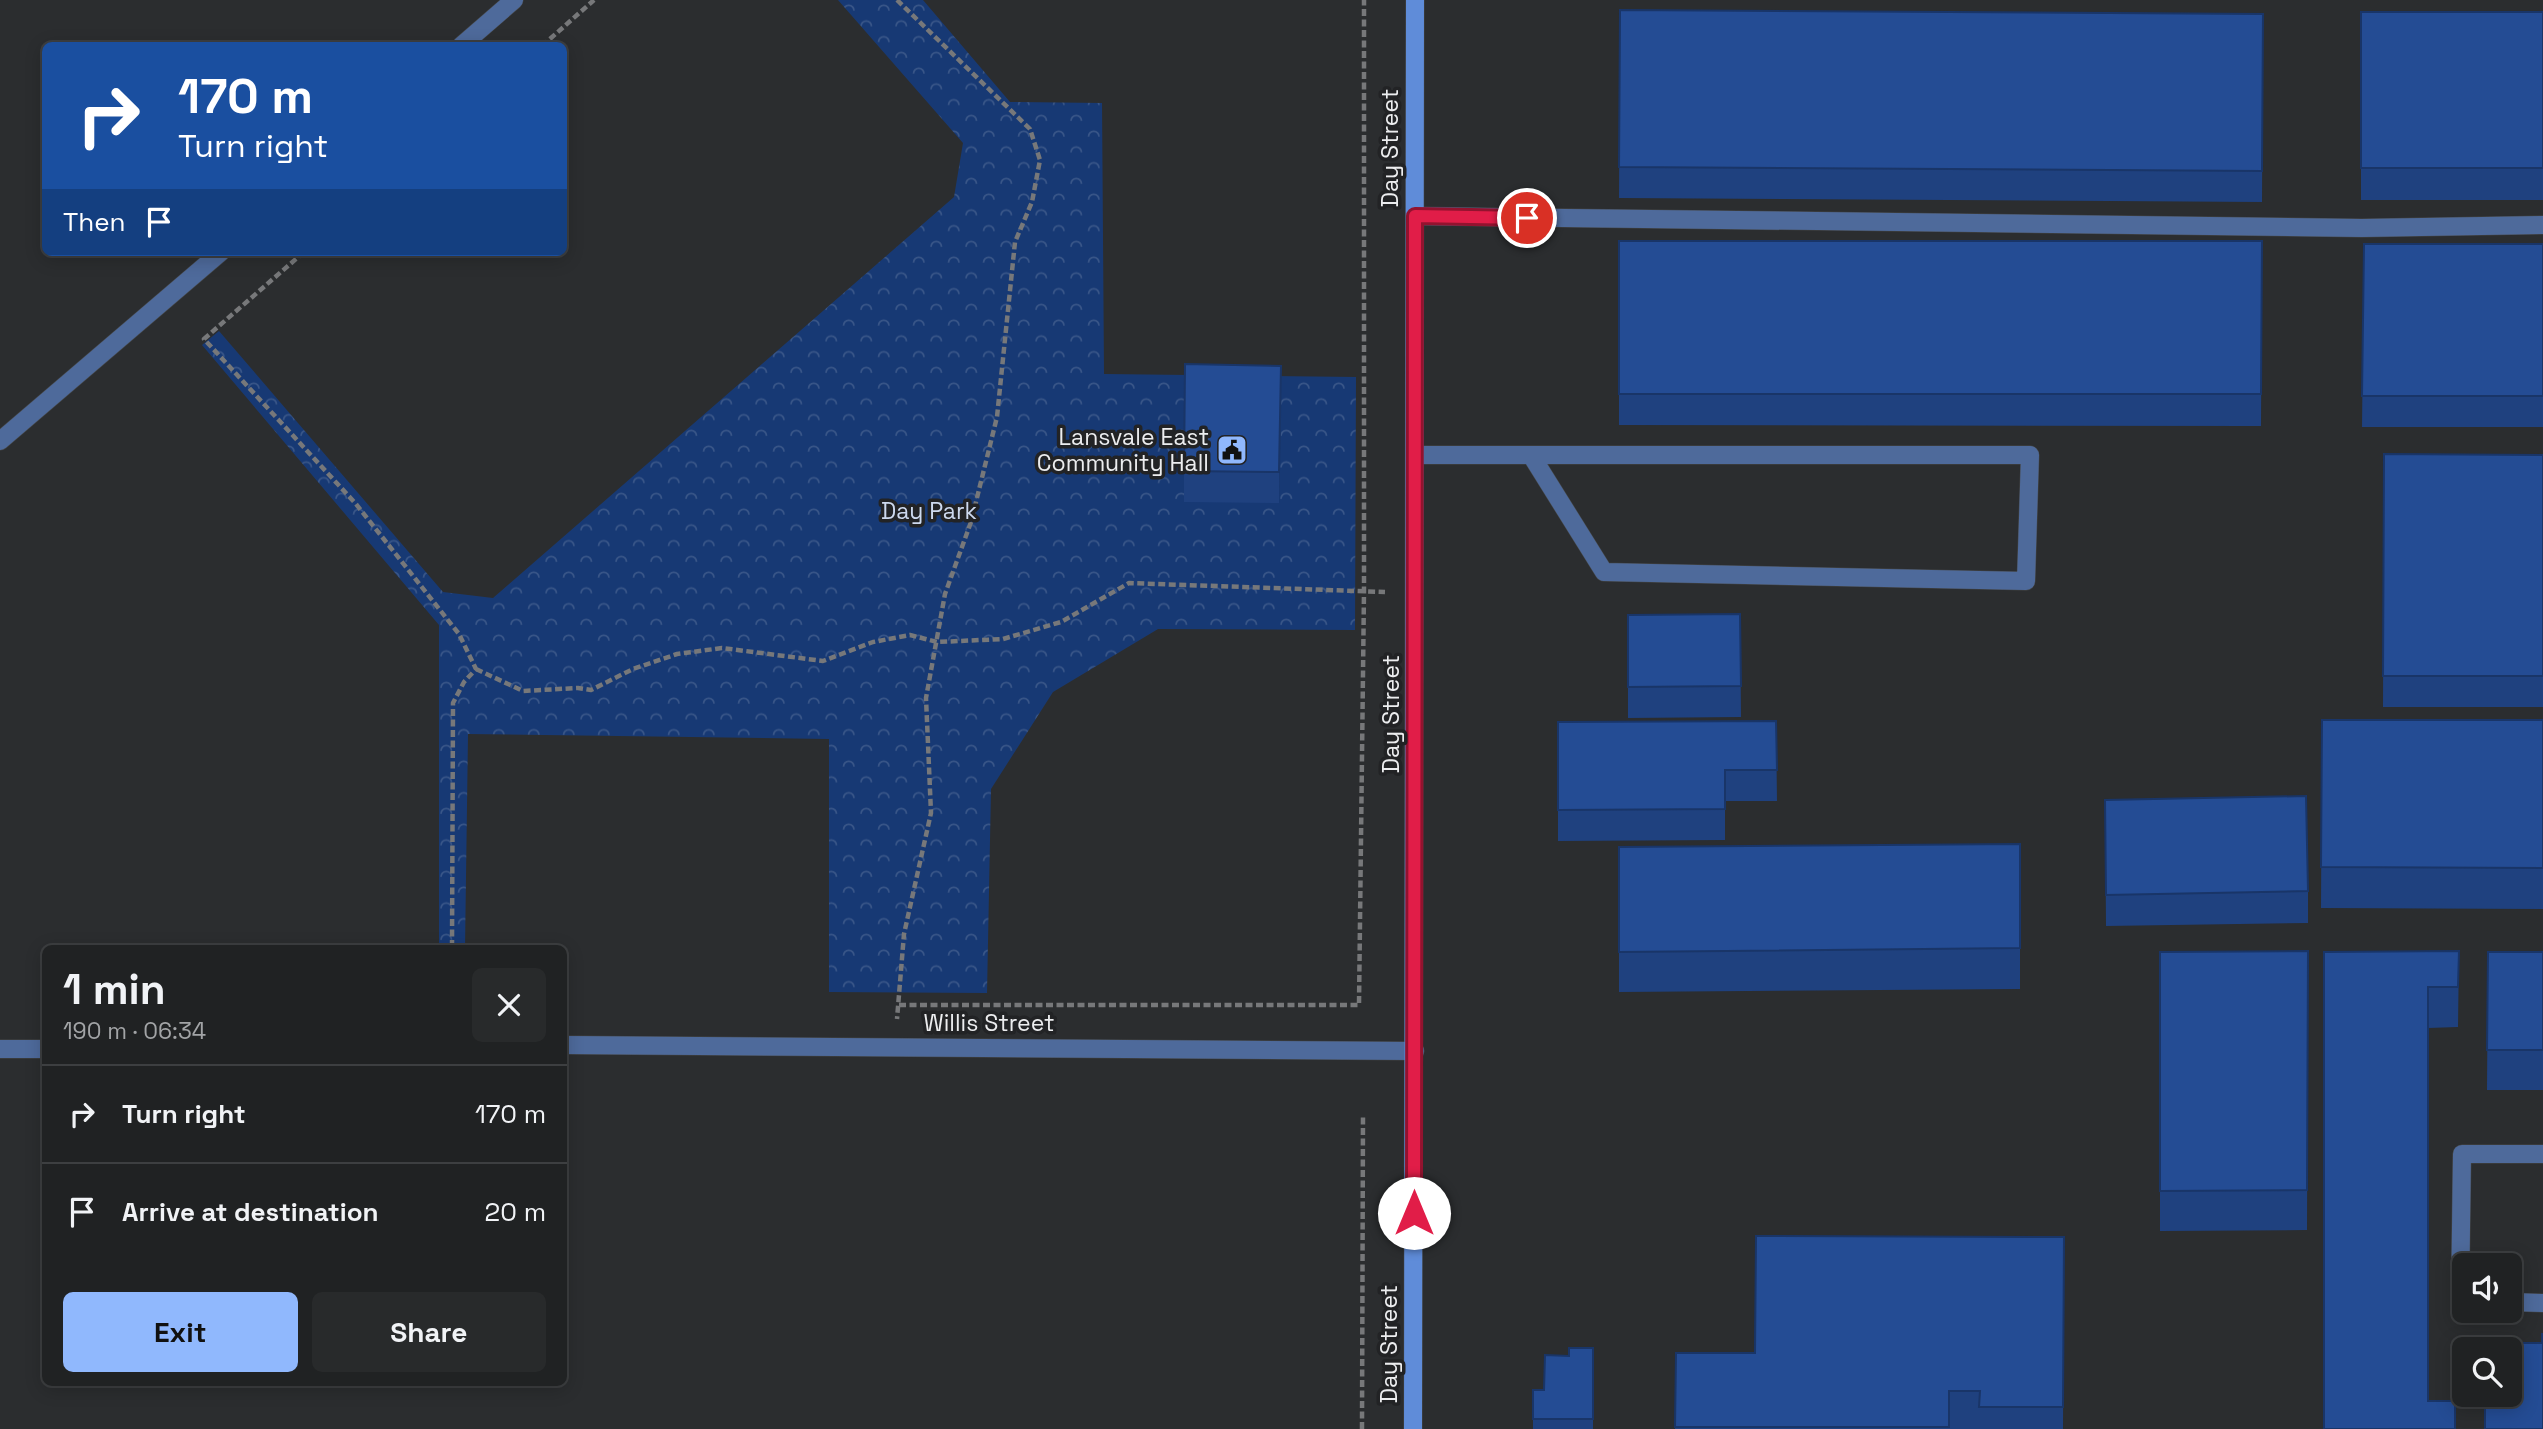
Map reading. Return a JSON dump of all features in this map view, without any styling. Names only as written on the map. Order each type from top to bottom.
[{"type":"street","points":[[466,42],[514,0]]},
{"type":"street","name":"Day Street","points":[[1413,1429],[1415,0]]},
{"type":"street","points":[[1415,216],[2362,228],[2543,225]]},
{"type":"street","points":[[0,441],[216,256]]},
{"type":"street","points":[[1415,456],[2030,455],[2026,581],[1604,572],[1531,456]]},
{"type":"street","name":"Willis Street","points":[[567,1045],[1415,1051]]},
{"type":"street","points":[[0,1049],[42,1049]]},
{"type":"street","points":[[2461,1253],[2462,1154],[2543,1154]]},
{"type":"street","points":[[2522,1303],[2543,1303]]},
{"type":"path","points":[[547,42],[594,0]]},
{"type":"path","points":[[894,1047],[904,934],[931,813],[926,698],[945,594],[971,522],[997,417],[1015,242],[1032,202],[1040,160],[1030,129],[897,0]]},
{"type":"path","points":[[899,1004],[1359,1005],[1364,591],[1364,0]]},
{"type":"path","points":[[299,256],[204,339],[356,504],[459,634],[476,669],[523,691],[578,688],[591,690],[633,669],[688,653],[722,648],[823,661],[873,642],[911,635],[937,642],[1003,639],[1061,622],[1129,583],[1415,593]]},
{"type":"path","points":[[452,945],[453,703],[464,682],[476,669]]},
{"type":"path","points":[[1362,1429],[1363,1114]]},
{"type":"green space","name":"Day Park","points":[[838,0],[923,0],[1010,102],[1102,103],[1104,374],[1356,377],[1355,630],[1158,629],[1053,692],[991,789],[987,993],[829,992],[829,739],[468,734],[465,945],[439,945],[439,625],[202,345],[219,331],[443,592],[493,598],[954,197],[963,143]]},
{"type":"building","points":[[1620,10],[2263,14],[2262,171],[1619,167]]},
{"type":"building","points":[[2361,12],[2543,12],[2543,168],[2361,168]]},
{"type":"building","points":[[1619,241],[2262,241],[2261,394],[1619,394]]},
{"type":"building","points":[[2364,244],[2543,244],[2543,396],[2362,396]]},
{"type":"building","name":"Lansvale East Community Hall","points":[[1185,364],[1281,366],[1279,472],[1184,471]]},
{"type":"building","points":[[2384,454],[2543,455],[2543,676],[2383,676]]},
{"type":"building","points":[[1740,614],[1741,686],[1628,687],[1628,615]]},
{"type":"building","points":[[2322,720],[2543,720],[2543,868],[2321,867]]},
{"type":"building","points":[[1776,721],[1777,770],[1725,770],[1725,809],[1558,810],[1558,722]]},
{"type":"building","points":[[2306,796],[2308,891],[2106,895],[2105,800]]},
{"type":"building","points":[[2020,844],[2020,948],[1619,952],[1619,847]]},
{"type":"building","points":[[2308,951],[2307,1190],[2160,1191],[2160,952]]},
{"type":"building","points":[[2459,951],[2458,987],[2428,987],[2428,1401],[2452,1401],[2452,1407],[2455,1407],[2455,1429],[2324,1429],[2324,952]]},
{"type":"building","points":[[2488,952],[2543,952],[2543,1050],[2487,1050]]},
{"type":"building","points":[[1756,1236],[2064,1237],[2063,1407],[1979,1407],[1980,1391],[1949,1391],[1949,1427],[1675,1427],[1676,1353],[1755,1353]]},
{"type":"building","points":[[2543,1334],[2543,1429],[2485,1429],[2485,1407],[2522,1407],[2522,1343],[2542,1343]]},
{"type":"building","points":[[1569,1348],[1593,1348],[1593,1419],[1533,1419],[1533,1390],[1544,1390],[1545,1355],[1569,1356]]},
{"type":"place","name":"Lansvale East Community Hall","points":[[1232,450]]},
{"type":"route","points":[[1414,1213],[1415,216],[1527,218]]}]
